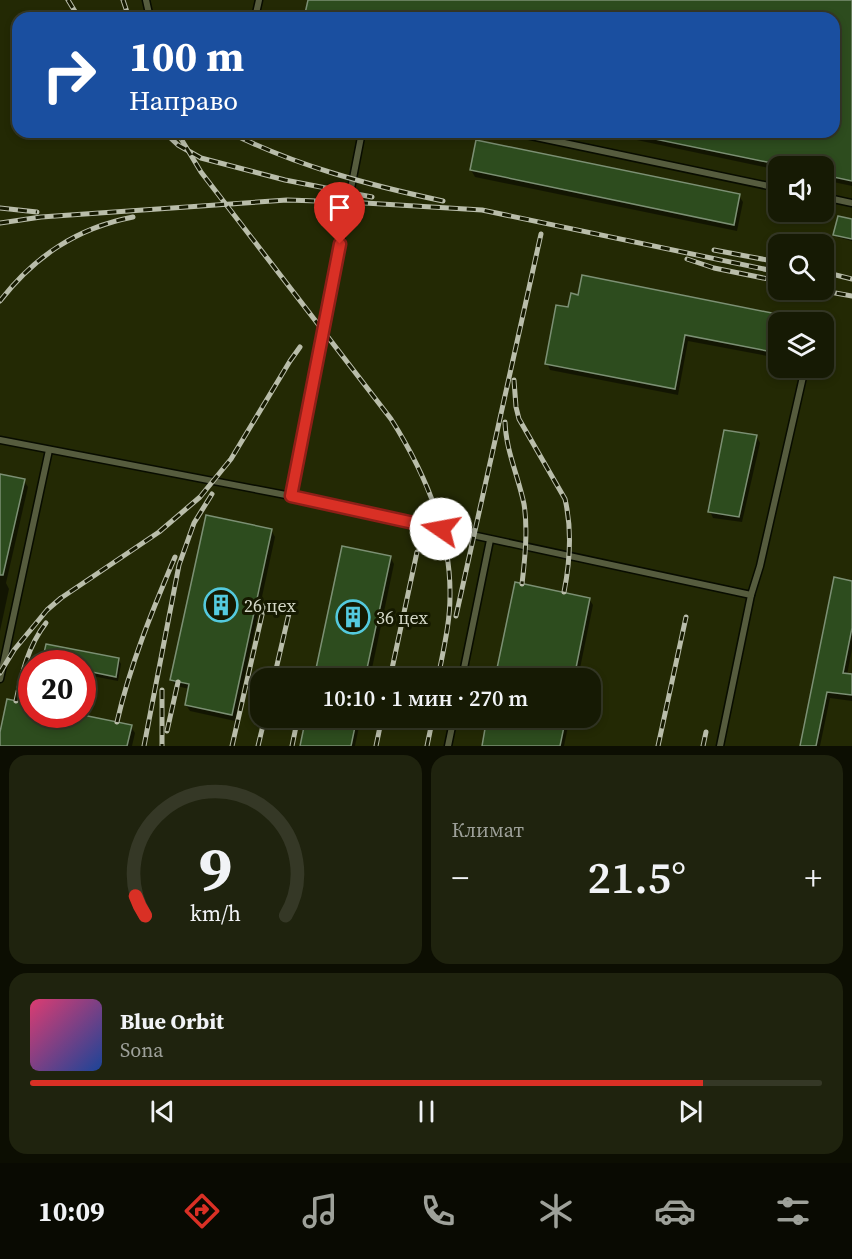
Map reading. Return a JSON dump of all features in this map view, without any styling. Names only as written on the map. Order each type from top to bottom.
[{"type":"lane","points":[[291,496],[361,138]]},
{"type":"lane","points":[[540,138],[768,186]]},
{"type":"lane","points":[[834,199],[852,203]]},
{"type":"lane","points":[[720,746],[751,595],[760,566],[804,378]]},
{"type":"lane","points":[[0,440],[291,496],[751,595]]},
{"type":"lane","points":[[0,680],[49,450]]},
{"type":"lane","points":[[464,668],[490,540]]},
{"type":"lane","points":[[448,746],[452,728]]},
{"type":"shaded area","points":[[0,0],[852,0],[852,746],[0,746]]},
{"type":"building","points":[[308,0],[852,0],[852,181],[834,177],[834,156],[768,156],[768,162],[650,138],[840,138],[840,12],[305,12]]},
{"type":"building","points":[[476,140],[740,194],[734,225],[470,170]]},
{"type":"building","points":[[838,216],[852,219],[852,239],[833,234]]},
{"type":"building","points":[[582,275],[768,312],[768,351],[685,335],[675,389],[545,364],[556,305],[568,307],[571,293],[578,295]]},
{"type":"building","points":[[724,430],[757,435],[739,517],[708,512]]},
{"type":"building","points":[[0,474],[25,479],[3,575],[0,575]]},
{"type":"building","name":"26 цех","points":[[206,515],[272,529],[232,715],[185,705],[189,684],[170,680]]},
{"type":"building","name":"36 цех","points":[[342,546],[391,556],[367,668],[316,668]]},
{"type":"building","points":[[834,577],[852,581],[852,628],[843,673],[852,674],[852,695],[827,692],[816,746],[800,746]]},
{"type":"building","points":[[515,582],[590,598],[576,668],[497,668]]},
{"type":"building","points":[[46,644],[77,650],[45,650]]},
{"type":"building","points":[[96,654],[119,658],[116,677],[96,673]]},
{"type":"building","points":[[7,699],[18,701],[18,728],[96,728],[96,718],[132,725],[127,746],[0,746],[0,732]]},
{"type":"building","points":[[304,728],[355,728],[351,746],[300,746]]},
{"type":"building","points":[[485,728],[564,728],[560,746],[482,746]]},
{"type":"railway","points":[[68,0],[75,12]]},
{"type":"railway","points":[[123,0],[127,12]]},
{"type":"railway","points":[[170,138],[201,158],[285,180],[372,197]]},
{"type":"railway","points":[[181,138],[201,172],[391,419],[414,460],[440,526],[449,573],[449,617],[440,668]]},
{"type":"railway","points":[[242,138],[307,165],[443,201]]},
{"type":"railway","points":[[0,223],[41,217],[287,200],[482,210],[768,270]]},
{"type":"railway","points":[[0,208],[37,212]]},
{"type":"railway","points":[[0,301],[28,270],[59,246],[94,228],[133,217]]},
{"type":"railway","points":[[456,616],[541,234]]},
{"type":"railway","points":[[714,250],[768,260]]},
{"type":"railway","points":[[687,259],[714,268],[768,279]]},
{"type":"railway","points":[[834,274],[852,279]]},
{"type":"railway","points":[[834,293],[852,296]]},
{"type":"railway","points":[[0,673],[14,650],[47,610],[61,598],[159,532],[200,497],[231,459],[300,347]]},
{"type":"railway","points":[[514,380],[519,419],[565,499],[569,522],[569,546],[564,592]]},
{"type":"railway","points":[[505,422],[508,443],[522,493],[526,523],[522,584]]},
{"type":"railway","points":[[144,746],[179,565],[194,523],[212,494]]},
{"type":"railway","points":[[392,668],[417,552]]},
{"type":"railway","points":[[117,722],[135,659],[175,557]]},
{"type":"railway","points":[[232,746],[264,606]]},
{"type":"railway","points":[[276,668],[290,609]]},
{"type":"railway","points":[[658,746],[686,617]]},
{"type":"railway","points":[[16,701],[30,650],[46,623]]},
{"type":"railway","points":[[167,731],[178,682]]},
{"type":"railway","points":[[162,690],[162,746]]},
{"type":"railway","points":[[258,746],[262,728]]},
{"type":"railway","points":[[292,746],[296,728]]},
{"type":"railway","points":[[376,746],[380,728]]},
{"type":"railway","points":[[427,746],[431,728]]},
{"type":"railway","points":[[703,746],[706,732]]},
{"type":"place","name":"26 цех","points":[[221,605]]},
{"type":"place","name":"36 цех","points":[[353,617]]},
{"type":"route","points":[[340,244],[291,496],[441,529]]}]
